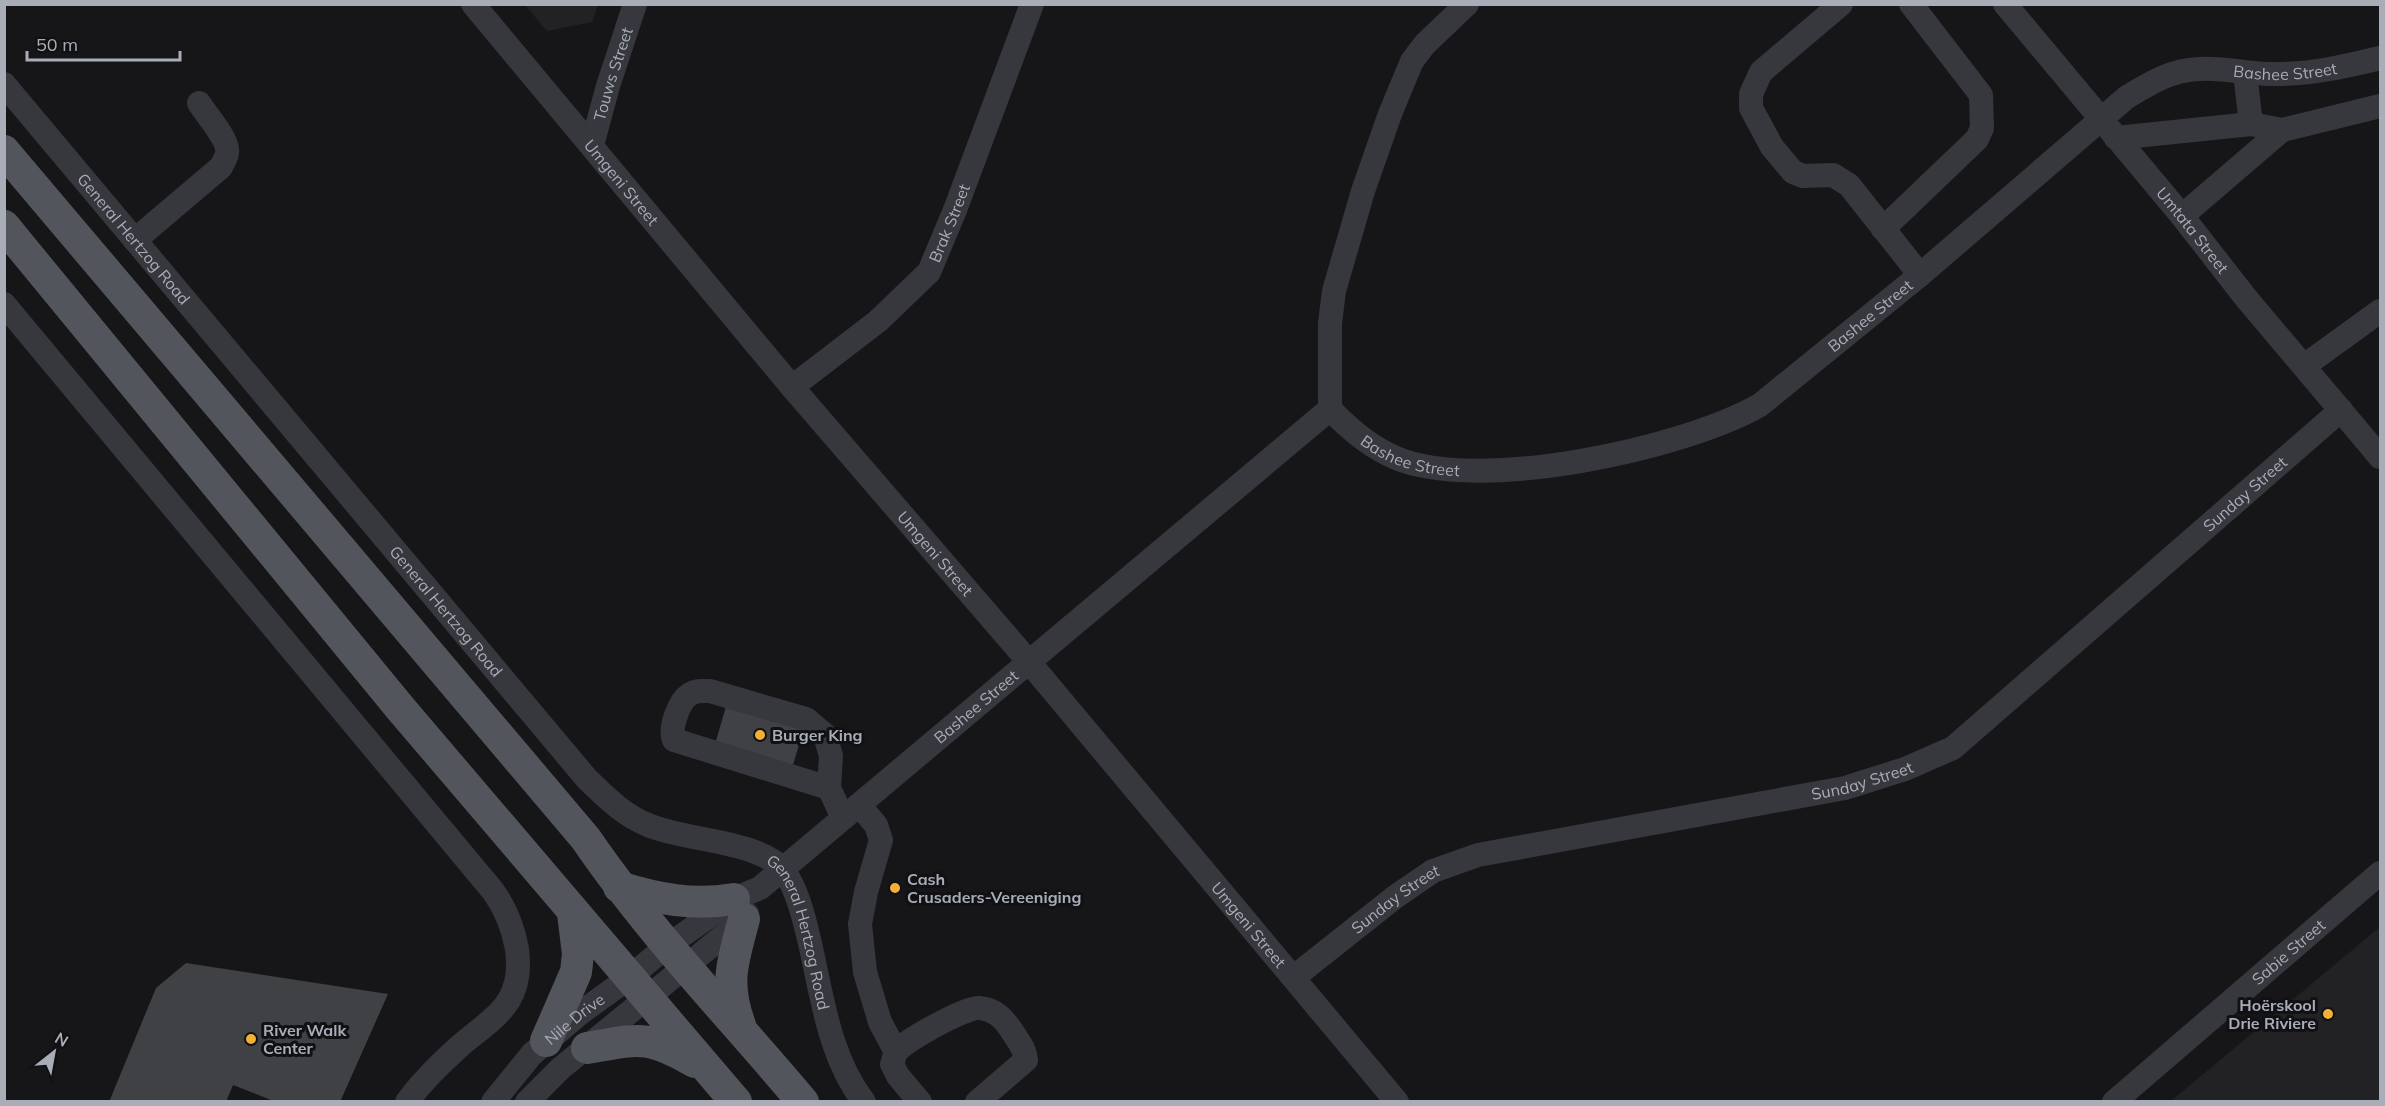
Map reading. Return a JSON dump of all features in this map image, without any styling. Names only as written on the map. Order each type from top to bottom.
[{"type":"main road","points":[[4,151],[586,839],[619,887],[802,1101]]},
{"type":"main road","points":[[4,226],[401,709],[736,1101]]},
{"type":"main road","points":[[619,887],[656,898],[680,902],[746,902],[730,981],[732,999],[742,1029]]},
{"type":"main road","points":[[546,1041],[576,972],[578,954],[573,913]]},
{"type":"main road","points":[[587,1048],[623,1041],[654,1042],[673,1049],[711,1071]]},
{"type":"street","name":"Umgeni Street","points":[[473,4],[792,387],[1029,662],[1397,1101]]},
{"type":"street","name":"Touws Street","points":[[592,145],[608,86],[635,4]]},
{"type":"street","name":"Brak Street","points":[[792,387],[878,321],[929,272],[955,210],[1032,4]]},
{"type":"street","points":[[1330,409],[1330,323],[1334,291],[1363,191],[1390,114],[1412,61],[1425,44],[1467,4]]},
{"type":"street","points":[[1841,4],[1761,72],[1751,94],[1751,108],[1772,147],[1793,172],[1803,176],[1833,175],[1849,185],[1920,275]]},
{"type":"street","points":[[1883,229],[1977,139],[1982,128],[1981,95],[1911,4]]},
{"type":"street","name":"Umtata Street","points":[[2005,4],[2182,216],[2246,298],[2380,457]]},
{"type":"street","name":"Bashee Street","points":[[677,956],[746,902],[782,869],[1330,409],[1349,429],[1383,452],[1397,459],[1441,469],[1492,470],[1554,464],[1673,441],[1740,417],[1760,405],[1920,275],[2108,129],[2127,98],[2157,79],[2187,69],[2213,68],[2245,73],[2278,74],[2323,71],[2380,58]]},
{"type":"street","points":[[2245,73],[2252,124]]},
{"type":"street","name":"General Hertzog Road","points":[[4,84],[587,779],[623,813],[647,825],[683,836],[744,848],[766,858],[782,869],[804,921],[831,1034],[849,1078],[864,1101]]},
{"type":"street","points":[[135,240],[220,166],[226,158],[228,150],[225,142],[199,103]]},
{"type":"street","points":[[2108,129],[2252,124],[2282,130],[2380,106]]},
{"type":"street","points":[[2182,216],[2282,130]]},
{"type":"street","points":[[4,304],[493,891],[504,908],[513,932],[518,965],[517,983],[509,1002],[492,1022],[459,1047],[407,1101]]},
{"type":"street","points":[[2304,366],[2380,311]]},
{"type":"street","name":"Sunday Street","points":[[1294,977],[1405,890],[1433,871],[1467,859],[1520,846],[1845,788],[1905,770],[1953,748],[2341,410]]},
{"type":"street","points":[[829,788],[831,756],[825,735],[806,719],[710,691],[698,691],[689,695],[683,702],[673,727],[674,740],[829,788],[851,811],[876,825],[881,840],[866,892],[860,924],[865,972],[880,1022],[896,1052]]},
{"type":"street","name":"Sabie Street","points":[[2114,1101],[2380,873]]},
{"type":"street","name":"Nile Drive","points":[[527,1101],[561,1068],[587,1048],[639,988],[677,956]]},
{"type":"street","name":"Nile Drive","points":[[493,1101],[518,1069],[546,1041],[639,988]]},
{"type":"street","points":[[920,1101],[898,1076],[892,1064],[896,1052],[915,1038],[956,1015],[977,1008],[991,1010],[1003,1018],[1026,1051],[1026,1060],[977,1101]]},
{"type":"shaded area","points":[[525,5],[598,5],[592,22],[547,31]]},
{"type":"shaded area","name":"Hoërskool Drie Riviere","points":[[2380,927],[2380,1101],[2171,1101]]},
{"type":"building","name":"Burger King","points":[[727,703],[805,725],[792,768],[715,744]]},
{"type":"building","name":"River Walk Center","points":[[186,963],[388,994],[340,1102],[276,1102],[233,1085],[226,1102],[109,1102],[156,988]]},
{"type":"place","name":"Burger King","points":[[760,735]]},
{"type":"place","name":"Cash Crusaders-Vereeniging","points":[[895,888]]},
{"type":"place","name":"Hoërskool Drie Riviere","points":[[2328,1014]]},
{"type":"place","name":"River Walk Center","points":[[251,1039]]}]
